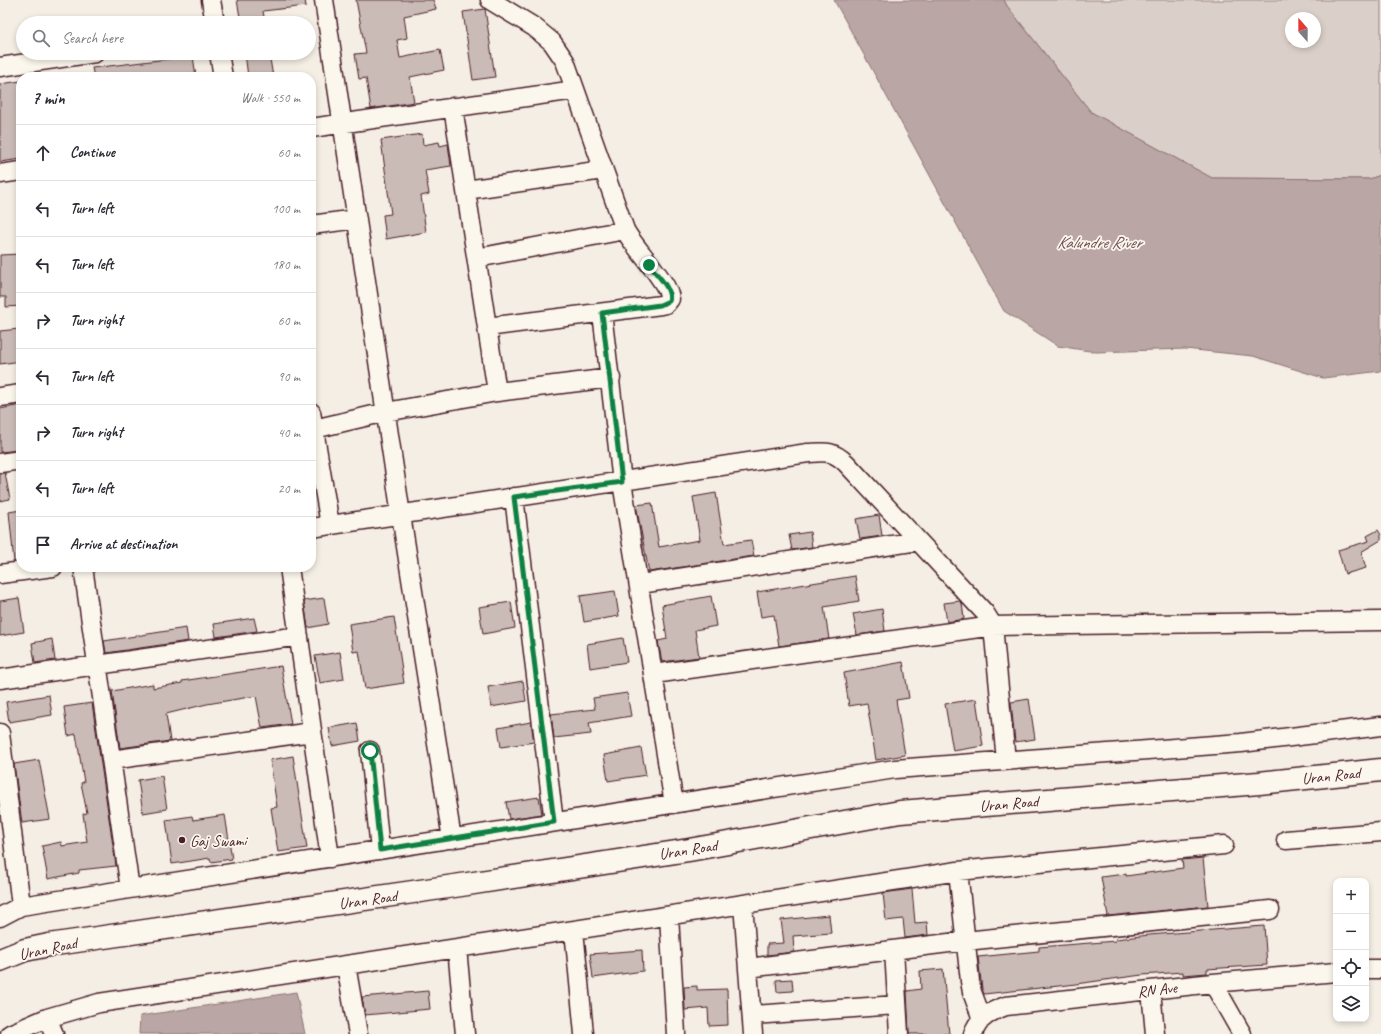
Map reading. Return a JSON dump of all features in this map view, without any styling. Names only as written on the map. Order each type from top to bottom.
[{"type":"main road","name":"Uran Road","points":[[0,960],[25,950],[49,945],[469,884],[689,850],[900,812],[1259,783],[1381,770]]},
{"type":"street","points":[[211,0],[214,16]]},
{"type":"street","points":[[324,0],[358,219],[401,515],[452,838]]},
{"type":"street","points":[[487,327],[660,305],[666,304],[670,299],[667,289],[631,241],[625,230],[565,61],[552,42],[534,27],[490,0]]},
{"type":"street","points":[[0,67],[48,60]]},
{"type":"street","points":[[220,60],[222,72]]},
{"type":"street","points":[[316,127],[575,90]]},
{"type":"street","points":[[454,107],[497,392]]},
{"type":"street","points":[[466,190],[603,170]]},
{"type":"street","points":[[0,174],[16,172]]},
{"type":"street","points":[[316,224],[358,219]]},
{"type":"street","points":[[477,258],[625,230]]},
{"type":"street","points":[[602,313],[611,378],[622,482],[640,584],[674,804]]},
{"type":"street","points":[[316,421],[386,412],[497,392],[611,378]]},
{"type":"street","points":[[0,397],[16,395]]},
{"type":"street","points":[[316,444],[330,525]]},
{"type":"street","points":[[316,527],[808,453],[825,452],[836,454],[985,613],[993,626],[1006,761]]},
{"type":"street","points":[[0,463],[16,461]]},
{"type":"street","points":[[514,497],[554,822]]},
{"type":"street","points":[[640,584],[918,541]]},
{"type":"street","points":[[0,574],[16,572]]},
{"type":"street","points":[[84,572],[130,889]]},
{"type":"street","points":[[290,572],[330,858]]},
{"type":"street","points":[[654,674],[993,626],[1381,621]]},
{"type":"street","points":[[0,679],[299,636]]},
{"type":"street","points":[[0,917],[22,906],[895,769],[1178,749],[1381,726]]},
{"type":"street","points":[[111,760],[312,732]]},
{"type":"street","points":[[0,733],[22,906]]},
{"type":"street","points":[[370,751],[380,850]]},
{"type":"street","points":[[1286,840],[1381,832]]},
{"type":"street","points":[[10,1034],[51,1026],[99,1003],[958,871],[1224,845]]},
{"type":"street","points":[[958,871],[965,941],[977,1026]]},
{"type":"street","points":[[744,904],[753,1034]]},
{"type":"street","points":[[748,968],[965,941],[1270,910]]},
{"type":"street","points":[[669,916],[676,1034]]},
{"type":"street","points":[[574,930],[584,1034]]},
{"type":"street","points":[[457,948],[465,1034]]},
{"type":"street","points":[[894,950],[899,1034]]},
{"type":"street","points":[[346,965],[358,1034]]},
{"type":"street","name":"RN Ave","points":[[977,1026],[992,1011],[1006,1006],[1213,983],[1333,972]]},
{"type":"street","points":[[1213,983],[1242,1034]]},
{"type":"street","points":[[1151,990],[1155,1034]]},
{"type":"street","points":[[752,1015],[897,1005]]},
{"type":"shaded area","points":[[1004,0],[1381,0],[1381,175],[1369,179],[1212,178],[1091,112],[1007,6]]},
{"type":"water","name":"Kalundre River","points":[[834,0],[1004,0],[1007,6],[1091,112],[1212,178],[1369,179],[1381,175],[1381,371],[1323,378],[1253,356],[1185,349],[1096,352],[1058,346],[1004,311]]},
{"type":"water","points":[[296,992],[305,1034],[139,1034],[140,1016]]},
{"type":"building","points":[[237,0],[305,0],[306,6],[263,11],[264,16],[240,16]]},
{"type":"building","points":[[356,0],[433,0],[436,9],[404,16],[407,38],[397,40],[400,58],[440,50],[444,70],[410,77],[414,102],[371,109],[366,78],[359,79],[355,54],[366,53]]},
{"type":"building","points":[[485,9],[495,77],[473,80],[463,12]]},
{"type":"building","points":[[159,60],[194,60],[195,72],[93,72],[92,68]]},
{"type":"building","points":[[246,60],[270,60],[272,72],[247,72]]},
{"type":"building","points":[[16,82],[16,160],[0,162],[0,84]]},
{"type":"building","points":[[422,134],[423,145],[439,142],[440,146],[448,144],[451,166],[425,170],[429,194],[421,196],[426,232],[386,239],[383,215],[391,214],[381,140]]},
{"type":"building","points":[[16,254],[16,306],[6,307],[6,297],[0,297],[0,255]]},
{"type":"building","points":[[16,329],[16,362],[0,364],[0,331]]},
{"type":"building","points":[[16,406],[16,450],[0,452],[0,409]]},
{"type":"building","points":[[0,473],[5,473],[10,499],[0,501]]},
{"type":"building","points":[[716,493],[724,544],[751,540],[754,556],[649,572],[636,505],[652,503],[659,547],[700,540],[693,497]]},
{"type":"building","points":[[16,511],[16,562],[14,562],[9,512]]},
{"type":"building","points":[[879,515],[882,536],[860,539],[856,519]]},
{"type":"building","points":[[1378,530],[1381,535],[1381,540],[1361,552],[1366,568],[1345,574],[1338,550],[1369,541],[1367,536]]},
{"type":"building","points":[[810,532],[812,547],[792,550],[789,535]]},
{"type":"building","points":[[855,576],[859,601],[824,607],[829,639],[779,646],[774,615],[761,617],[757,592]]},
{"type":"building","points":[[615,591],[619,616],[584,622],[580,596]]},
{"type":"building","points":[[711,596],[716,626],[695,630],[699,657],[662,662],[658,641],[667,639],[662,605]]},
{"type":"building","points":[[19,598],[24,632],[0,636],[0,601]]},
{"type":"building","points":[[324,598],[328,624],[308,628],[304,601]]},
{"type":"building","points":[[960,601],[962,603],[964,619],[947,622],[944,603]]},
{"type":"building","points":[[511,602],[515,628],[483,634],[479,607]]},
{"type":"building","points":[[882,609],[885,631],[857,635],[853,614]]},
{"type":"building","points":[[394,617],[404,683],[365,689],[359,651],[353,652],[349,624]]},
{"type":"building","points":[[254,618],[257,631],[216,637],[214,624]]},
{"type":"building","points":[[186,628],[188,641],[106,653],[104,641]]},
{"type":"building","points":[[623,638],[627,662],[590,668],[587,644]]},
{"type":"building","points":[[52,639],[55,660],[35,663],[32,643]]},
{"type":"building","points":[[340,652],[344,679],[320,683],[315,656]]},
{"type":"building","points":[[903,662],[909,698],[896,700],[905,755],[876,760],[867,703],[849,706],[844,673]]},
{"type":"building","points":[[281,666],[291,724],[262,728],[256,696],[207,704],[166,714],[170,741],[120,748],[112,691],[153,684],[153,688],[182,683],[182,681]]},
{"type":"building","points":[[523,681],[526,701],[491,707],[488,687]]},
{"type":"building","points":[[627,693],[631,716],[589,723],[591,734],[554,738],[551,714],[595,709],[593,698]]},
{"type":"building","points":[[49,695],[52,715],[9,722],[6,702]]},
{"type":"building","points":[[976,699],[983,746],[953,751],[945,704]]},
{"type":"building","points":[[1029,699],[1035,739],[1015,742],[1011,702]]},
{"type":"building","points":[[92,703],[116,866],[79,870],[79,873],[48,879],[42,846],[61,842],[62,846],[87,842],[83,814],[87,813],[81,783],[84,782],[76,734],[68,736],[64,707]]},
{"type":"building","points":[[531,722],[534,742],[501,747],[498,728]]},
{"type":"building","points":[[357,723],[360,741],[332,746],[329,728]]},
{"type":"building","points":[[641,748],[646,775],[608,781],[604,755]]},
{"type":"building","points":[[293,756],[307,848],[278,852],[271,808],[277,807],[270,760]]},
{"type":"building","points":[[39,760],[50,819],[22,823],[14,764]]},
{"type":"building","points":[[162,776],[167,809],[143,813],[138,780]]},
{"type":"building","points":[[539,797],[542,814],[509,819],[506,802]]},
{"type":"building","points":[[225,815],[232,859],[211,862],[210,858],[172,864],[166,820],[192,816],[193,820]]},
{"type":"building","points":[[1203,858],[1208,906],[1108,916],[1101,877],[1126,874],[1126,876],[1183,868],[1182,860]]},
{"type":"building","points":[[912,889],[915,923],[927,922],[928,935],[905,938],[903,919],[886,921],[883,893]]},
{"type":"building","points":[[829,915],[831,933],[793,936],[794,952],[767,955],[767,944],[784,943],[781,920]]},
{"type":"building","points":[[1264,926],[1267,965],[1207,969],[1207,973],[1183,975],[1183,972],[1142,975],[984,994],[982,989],[978,957],[1039,951],[1039,947],[1116,941],[1116,939],[1149,935]]},
{"type":"building","points":[[642,950],[643,971],[593,978],[590,954]]},
{"type":"building","points":[[943,969],[949,1034],[909,1034],[907,991],[921,989],[920,971]]},
{"type":"building","points":[[792,979],[793,991],[777,992],[776,980]]},
{"type":"building","points":[[697,986],[697,990],[727,989],[728,1025],[709,1026],[708,1008],[685,1010],[684,987]]},
{"type":"building","points":[[428,991],[430,1009],[365,1015],[362,997]]},
{"type":"place","name":"Gaj Swami","points":[[182,840]]},
{"type":"route","points":[[370,751],[380,850],[554,822],[514,497],[622,482],[611,378],[602,313],[666,304],[669,301],[670,296],[667,289],[649,265]]}]
